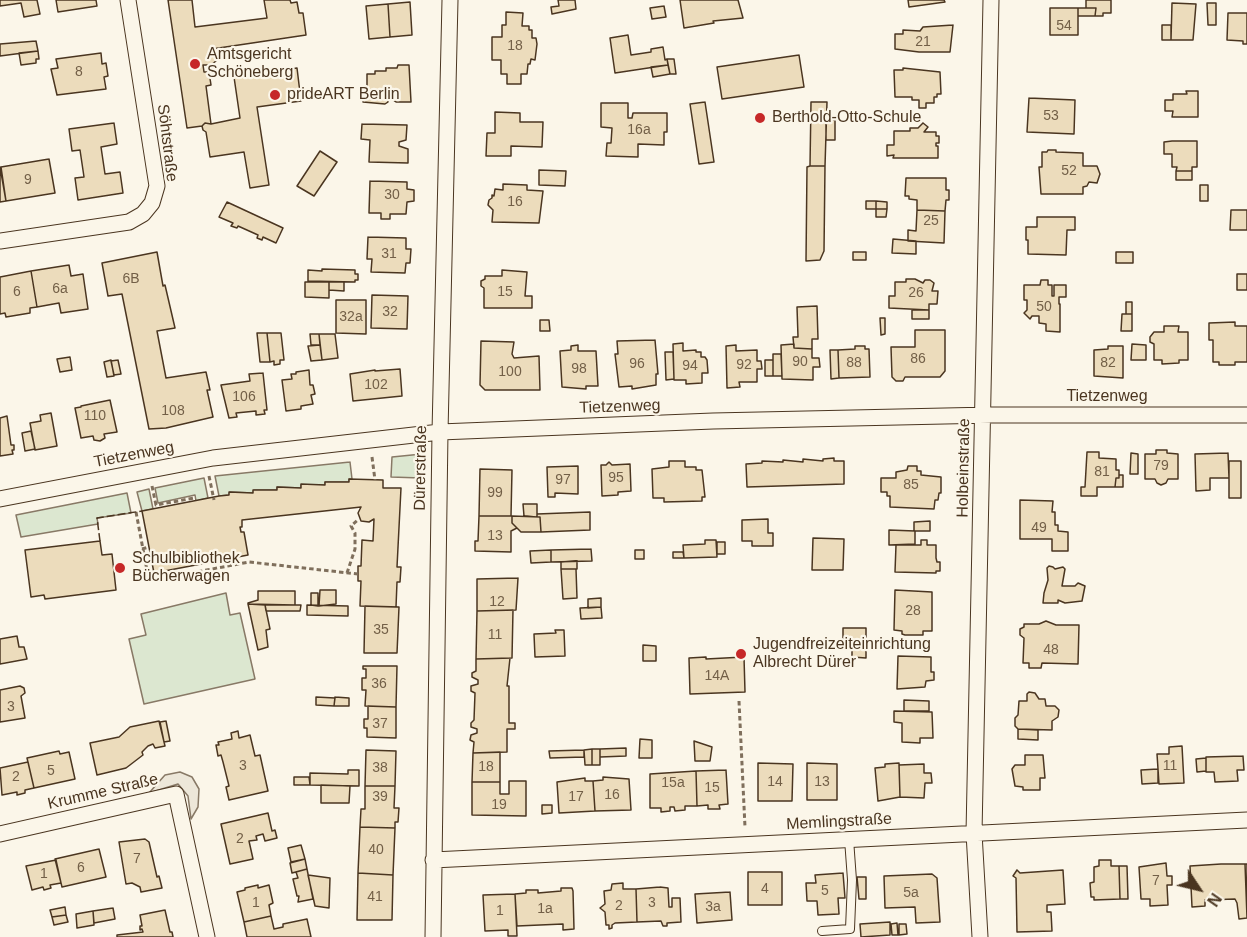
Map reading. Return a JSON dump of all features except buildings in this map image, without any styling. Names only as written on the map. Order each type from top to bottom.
[{"type":"street","name":"Söhtstraße","points":[[0,241],[129,222],[143,214],[153,202],[157,186],[128,0]]},
{"type":"street","name":"Dürerstraße","points":[[433,937],[440,432],[450,0]]},
{"type":"street","name":"Holbeinstraße","points":[[980,937],[974,834],[991,0]]},
{"type":"street","name":"Tietzenweg","points":[[0,499],[213,458],[440,432],[713,421],[983,415],[1247,415]]},
{"type":"street","name":"Krumme Straße","points":[[0,834],[176,794],[207,937]]},
{"type":"street","name":"Memlingstraße","points":[[433,860],[1247,820]]},
{"type":"lane","points":[[822,931],[850,929],[852,880],[849,839]]},
{"type":"path","points":[[372,457],[375,480]]},
{"type":"path","points":[[209,475],[214,500]]},
{"type":"path","points":[[152,486],[156,505],[194,498]]},
{"type":"path","points":[[135,512],[149,581],[249,562],[358,574]]},
{"type":"path","points":[[347,573],[355,549],[355,533],[351,526],[359,519]]},
{"type":"path","points":[[142,549],[149,547]]},
{"type":"path","points":[[739,701],[745,827]]},
{"type":"green space","points":[[422,454],[421,478],[391,477],[392,457]]},
{"type":"green space","points":[[350,462],[352,479],[349,479],[349,482],[301,485],[301,488],[277,487],[277,490],[254,490],[253,493],[230,492],[229,495],[219,496],[215,476]]},
{"type":"green space","points":[[204,478],[208,498],[196,501],[195,495],[158,503],[155,488]]},
{"type":"green space","points":[[149,489],[153,509],[142,511],[137,492]]},
{"type":"green space","points":[[127,493],[131,513],[97,518],[98,524],[21,537],[16,515]]},
{"type":"green space","points":[[226,593],[230,615],[240,613],[255,679],[144,704],[129,639],[146,635],[141,614]]},
{"type":"shaded area","points":[[180,772],[192,777],[199,789],[198,807],[191,819],[188,796],[178,784],[149,793],[165,775]]},
{"type":"fence","points":[[100,541],[97,518],[142,511]]},
{"type":"place","name":"Amtsgericht Schöneberg","points":[[195,64]]},
{"type":"place","name":"prideART Berlin","points":[[275,95]]},
{"type":"place","name":"Berthold-Otto-Schule","points":[[760,118]]},
{"type":"place","name":"Schulbibliothek Bücherwagen","points":[[120,568]]},
{"type":"place","name":"Jugendfreizeiteinrichtung Albrecht Dürer","points":[[741,654]]}]
